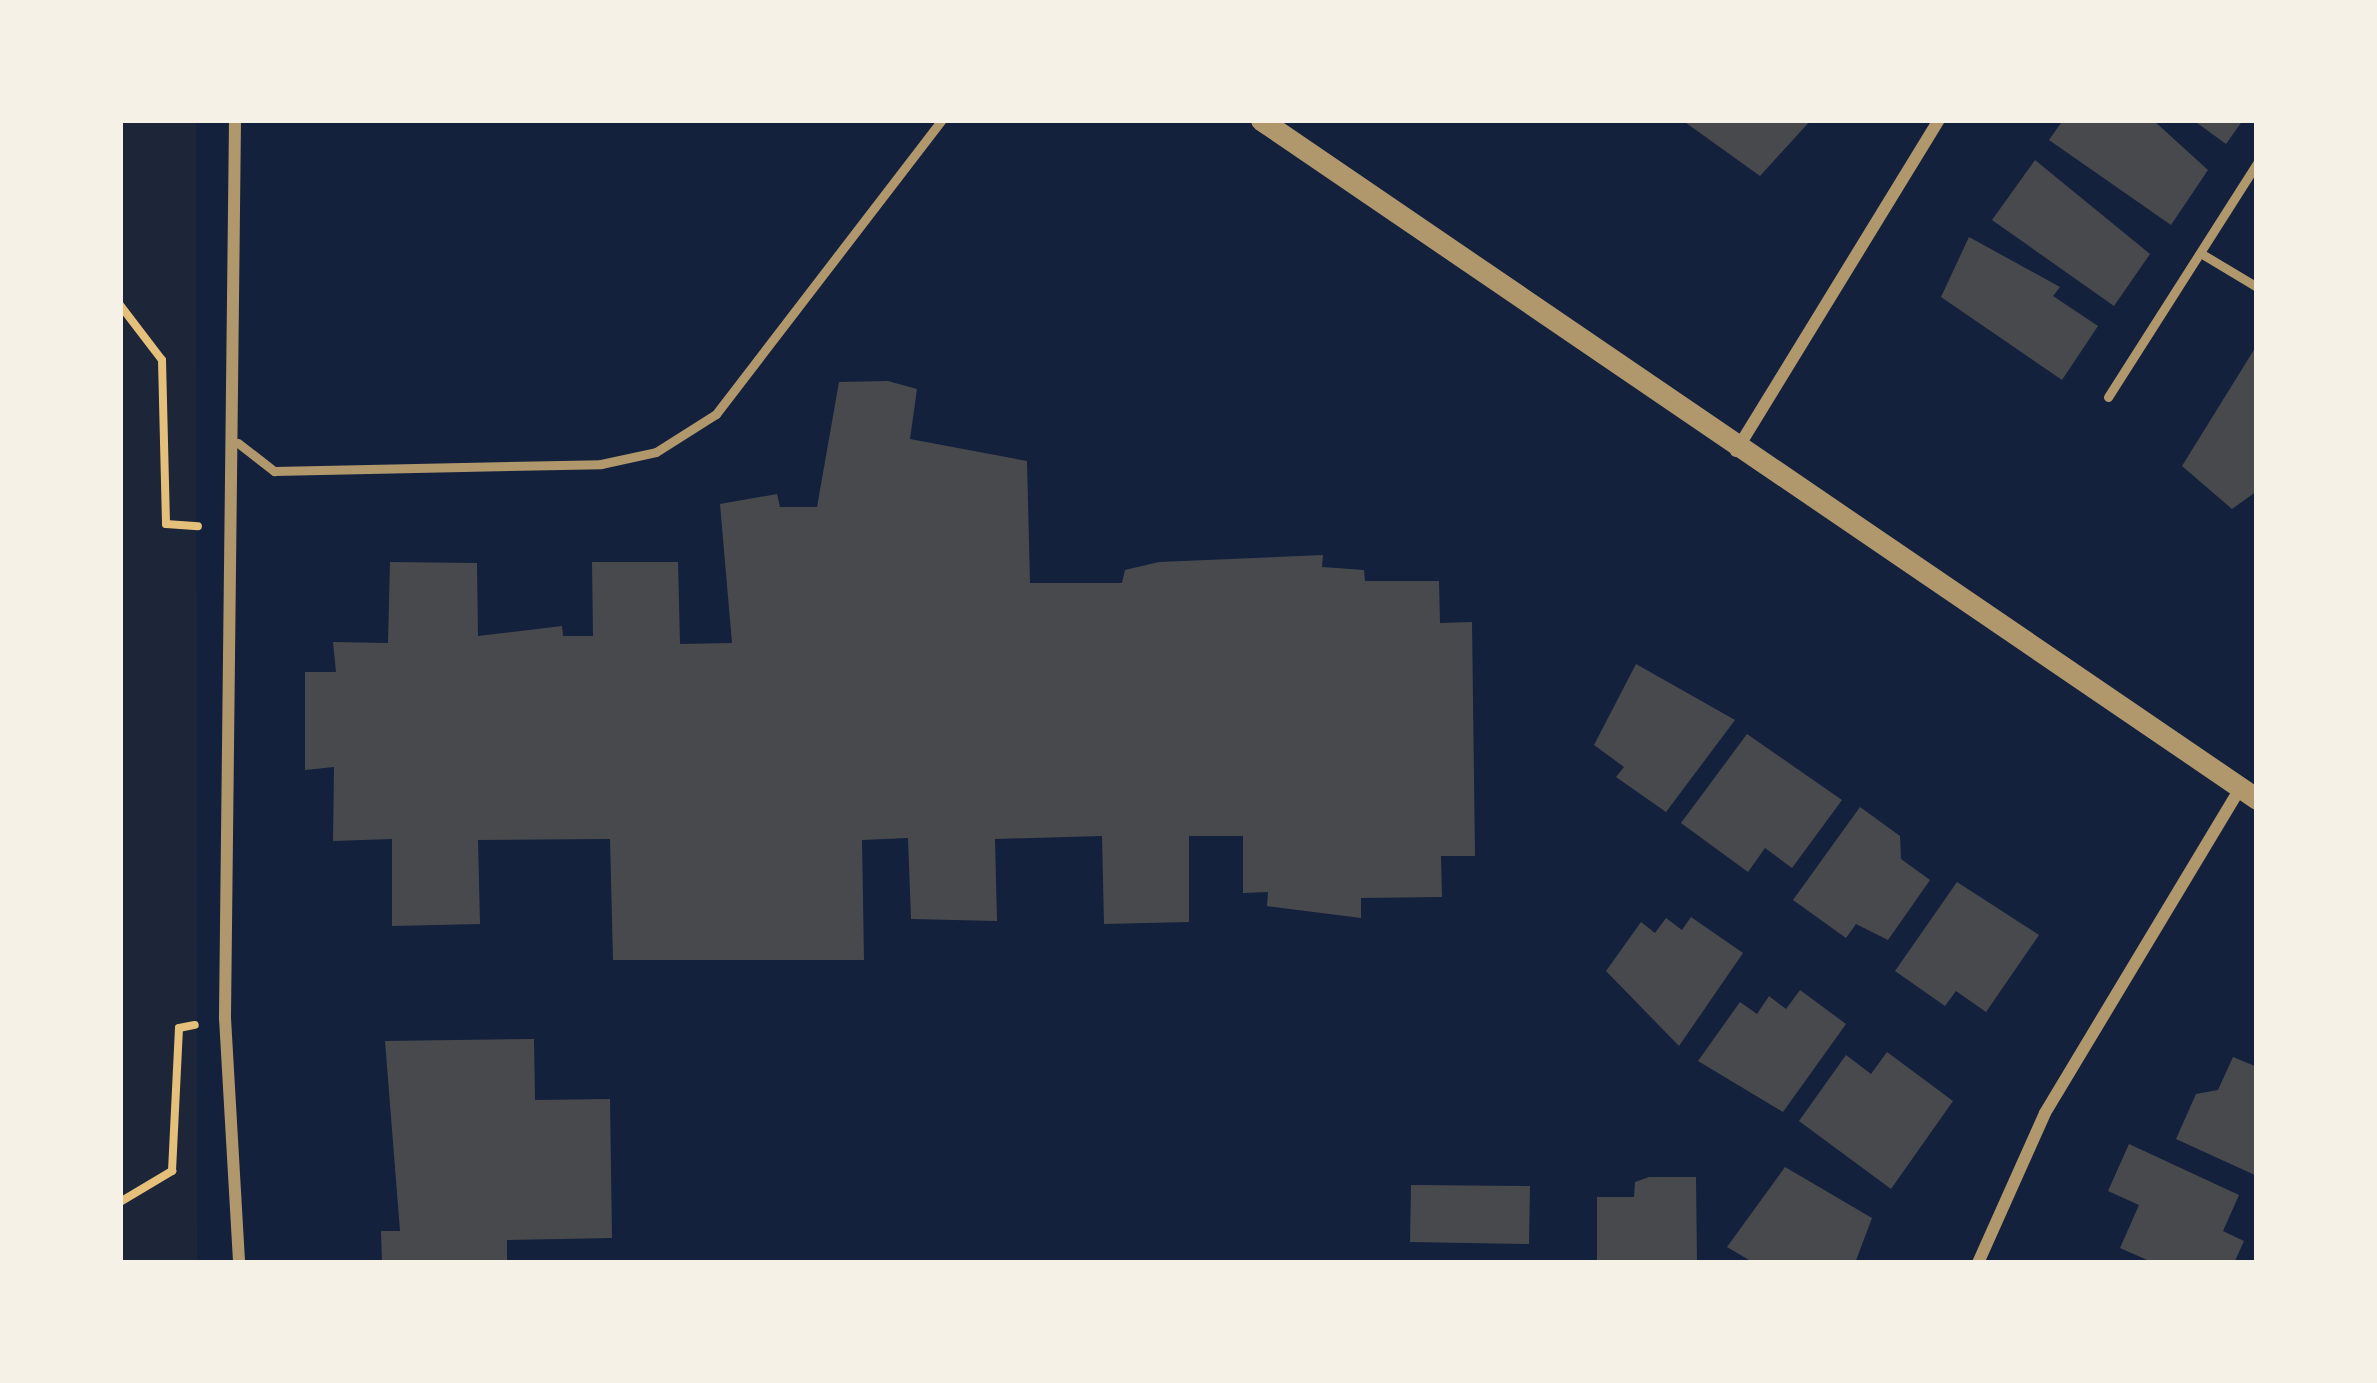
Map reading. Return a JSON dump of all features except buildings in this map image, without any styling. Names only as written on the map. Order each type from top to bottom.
[{"type":"street","points":[[235,120],[238,443],[226,527],[225,1018],[239,1263]]},
{"type":"street","points":[[1261,120],[1736,452],[2248,794],[2044,1113],[1978,1263]]},
{"type":"street","points":[[1736,452],[1939,120]]},
{"type":"lane","points":[[238,443],[274,471],[602,464],[656,452],[716,414],[942,120]]},
{"type":"lane","points":[[2108,397],[2257,164]]},
{"type":"lane","points":[[2202,254],[2257,287]]},
{"type":"path","points":[[120,304],[162,360],[166,524],[226,527]]},
{"type":"path","points":[[120,1202],[172,1171],[179,1028],[225,1018]]},
{"type":"shaded area","points":[[120,120],[196,120],[197,1263],[120,1263]]}]
